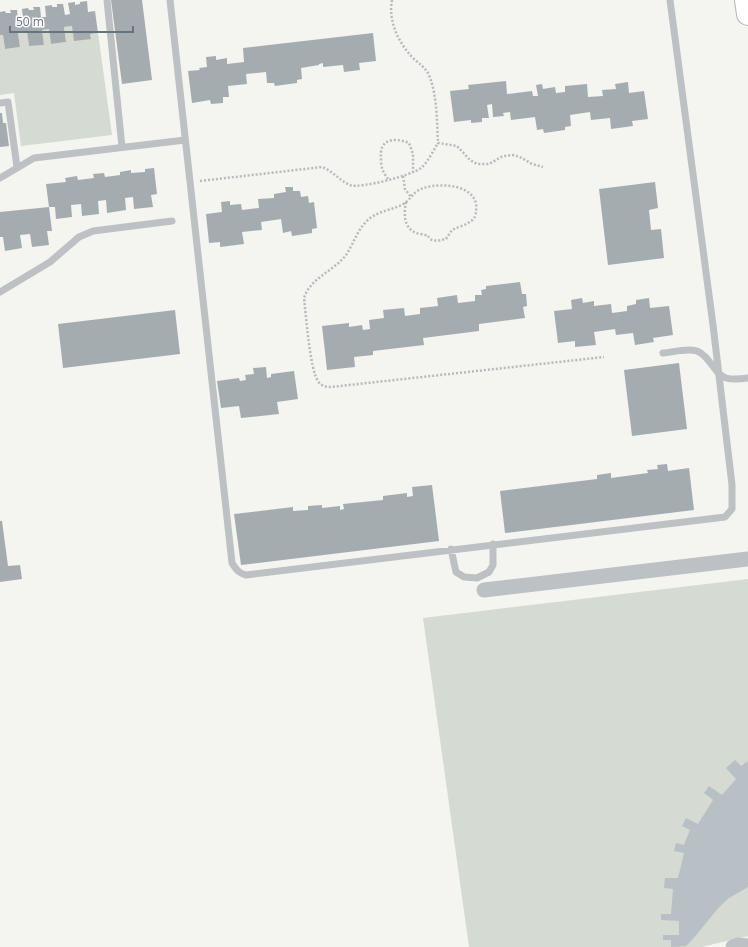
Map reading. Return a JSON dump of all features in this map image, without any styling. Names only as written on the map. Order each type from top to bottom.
[{"type":"main road","points":[[746,0],[748,14]]},
{"type":"street","points":[[480,584],[748,560]]},
{"type":"street","points":[[733,947],[738,945],[748,946]]},
{"type":"lane","points":[[107,0],[122,147]]},
{"type":"lane","points":[[170,0],[232,563],[236,570],[246,575],[725,517],[732,509],[732,485],[713,325],[670,0]]},
{"type":"lane","points":[[0,103],[8,102],[17,167]]},
{"type":"lane","points":[[0,178],[34,158],[185,140]]},
{"type":"lane","points":[[0,292],[50,262],[79,237],[93,231],[172,221]]},
{"type":"lane","points":[[663,353],[690,350],[699,352],[707,358],[724,378],[748,378]]},
{"type":"lane","points":[[451,549],[456,572],[480,584],[493,565],[493,544]]},
{"type":"path","points":[[190,182],[322,167],[341,181],[352,186],[367,186],[413,173],[424,164],[438,142],[435,104],[430,78],[425,68],[412,57],[400,42],[392,16],[392,0]]},
{"type":"path","points":[[388,180],[381,167],[380,151],[384,144],[390,140],[402,140],[409,143],[413,150],[413,173]]},
{"type":"path","points":[[438,142],[457,146],[470,160],[477,164],[489,164],[503,156],[514,155],[532,164],[543,167]]},
{"type":"path","points":[[403,176],[405,189],[411,197]]},
{"type":"path","points":[[406,202],[404,216],[405,222],[409,228],[416,233],[427,235],[431,240],[437,241],[446,239],[452,230],[473,220],[477,205],[475,198],[470,193],[452,186],[424,188],[414,193],[406,202],[379,213],[369,219],[357,234],[345,256],[312,284],[304,298],[312,363],[318,381],[324,386],[331,387],[604,357]]},
{"type":"shaded area","points":[[72,26],[91,38],[90,34],[98,33],[112,135],[21,146],[14,93],[0,95],[0,35],[3,35],[5,49],[20,47],[18,33],[27,32],[29,46],[44,45],[42,30],[49,29],[51,44],[66,42],[64,27]]},
{"type":"shaded area","points":[[748,579],[748,936],[701,947],[469,947],[423,618]]},
{"type":"shaded area","points":[[735,760],[741,766],[748,761],[748,887],[723,903],[686,946],[671,947],[671,940],[663,940],[663,935],[679,935],[679,921],[661,920],[661,914],[671,914],[673,889],[664,888],[665,878],[678,878],[684,853],[674,851],[676,843],[684,845],[690,830],[682,826],[686,818],[698,824],[713,800],[704,793],[709,786],[722,795],[736,779],[726,768]]},
{"type":"building","points":[[111,0],[142,0],[152,80],[122,84]]},
{"type":"building","points":[[87,1],[88,12],[95,11],[98,33],[90,34],[91,39],[74,41],[72,26],[64,27],[66,42],[51,44],[49,29],[42,30],[44,45],[29,46],[27,32],[18,33],[20,47],[5,49],[3,35],[0,35],[0,12],[5,11],[6,13],[11,13],[10,10],[17,10],[18,20],[23,20],[22,9],[28,8],[29,10],[34,10],[33,7],[40,7],[41,17],[46,17],[45,6],[52,5],[52,7],[57,7],[57,4],[63,4],[65,15],[70,14],[68,3],[75,2],[75,5],[80,4],[80,2]]},
{"type":"building","points":[[373,33],[376,61],[359,63],[360,70],[344,72],[343,65],[323,67],[323,63],[301,68],[302,79],[297,80],[297,83],[275,86],[274,83],[267,83],[266,72],[246,74],[247,84],[228,86],[229,97],[223,97],[223,103],[211,104],[210,100],[192,103],[188,71],[200,70],[199,68],[207,67],[206,57],[216,56],[216,60],[227,58],[227,64],[244,62],[243,48]]},
{"type":"building","points":[[506,81],[507,94],[532,91],[533,96],[538,96],[536,85],[542,84],[543,89],[555,87],[556,93],[565,92],[565,86],[587,84],[588,97],[603,96],[602,90],[616,89],[615,84],[628,82],[629,93],[644,91],[648,119],[632,121],[633,126],[611,129],[610,118],[591,120],[590,112],[570,115],[571,126],[565,127],[565,130],[544,133],[543,129],[537,130],[535,117],[511,120],[510,112],[503,113],[504,116],[493,117],[492,104],[487,105],[489,118],[482,118],[482,122],[471,123],[471,120],[454,122],[450,91],[469,89],[468,85]]},
{"type":"building","points":[[0,113],[2,113],[3,123],[6,123],[9,146],[0,147]]},
{"type":"building","points":[[154,168],[157,194],[151,195],[153,207],[134,209],[133,197],[125,198],[126,210],[107,213],[106,200],[98,201],[99,214],[82,216],[81,204],[71,205],[72,217],[56,219],[55,207],[49,207],[46,184],[66,182],[65,178],[77,176],[78,180],[94,178],[93,174],[104,173],[105,177],[120,175],[120,172],[131,170],[131,173],[145,172],[145,169]]},
{"type":"building","points":[[655,182],[658,208],[649,210],[651,230],[661,229],[664,258],[608,265],[599,189]]},
{"type":"building","points":[[285,187],[293,187],[293,191],[300,191],[301,197],[308,196],[309,203],[314,202],[317,228],[312,229],[312,233],[292,236],[291,231],[283,233],[281,219],[261,222],[262,230],[242,232],[244,244],[220,247],[220,242],[209,243],[206,214],[222,212],[221,202],[230,201],[230,205],[241,204],[242,210],[259,208],[258,199],[274,198],[274,194],[286,192]]},
{"type":"building","points":[[49,207],[52,231],[47,231],[49,245],[32,247],[30,234],[20,235],[22,248],[5,251],[3,237],[0,237],[0,212]]},
{"type":"building","points":[[520,282],[522,294],[526,294],[527,306],[523,307],[525,318],[479,324],[479,331],[423,338],[424,345],[373,351],[373,355],[354,357],[355,367],[327,370],[322,326],[349,323],[349,327],[362,325],[363,330],[370,329],[369,320],[384,318],[383,310],[404,308],[405,316],[420,314],[420,308],[438,306],[437,298],[457,295],[458,303],[475,301],[475,295],[482,295],[481,290],[486,289],[486,286]]},
{"type":"building","points":[[582,298],[583,303],[594,301],[594,306],[611,304],[612,313],[627,311],[627,306],[636,304],[636,300],[649,298],[650,308],[669,306],[673,335],[653,338],[654,342],[635,345],[633,333],[616,335],[615,329],[594,332],[596,345],[575,347],[575,341],[558,343],[554,311],[572,309],[571,300]]},
{"type":"building","points":[[175,310],[180,354],[63,368],[58,324]]},
{"type":"building","points":[[679,363],[687,429],[632,436],[624,370]]},
{"type":"building","points":[[266,367],[267,378],[271,377],[271,374],[294,371],[298,399],[277,402],[279,414],[241,418],[239,406],[221,408],[217,381],[239,378],[240,381],[246,380],[245,375],[254,374],[253,368]]},
{"type":"building","points":[[667,464],[668,471],[689,468],[694,510],[505,533],[500,491],[597,479],[597,475],[611,473],[611,478],[648,473],[647,470],[658,469],[657,465]]},
{"type":"building","points":[[432,485],[439,541],[241,565],[234,514],[293,507],[293,511],[308,510],[308,506],[322,505],[322,508],[340,506],[340,510],[344,509],[343,504],[383,500],[383,496],[407,493],[407,497],[413,496],[412,487]]},
{"type":"building","points":[[0,521],[2,521],[8,566],[20,565],[22,579],[0,582]]}]
